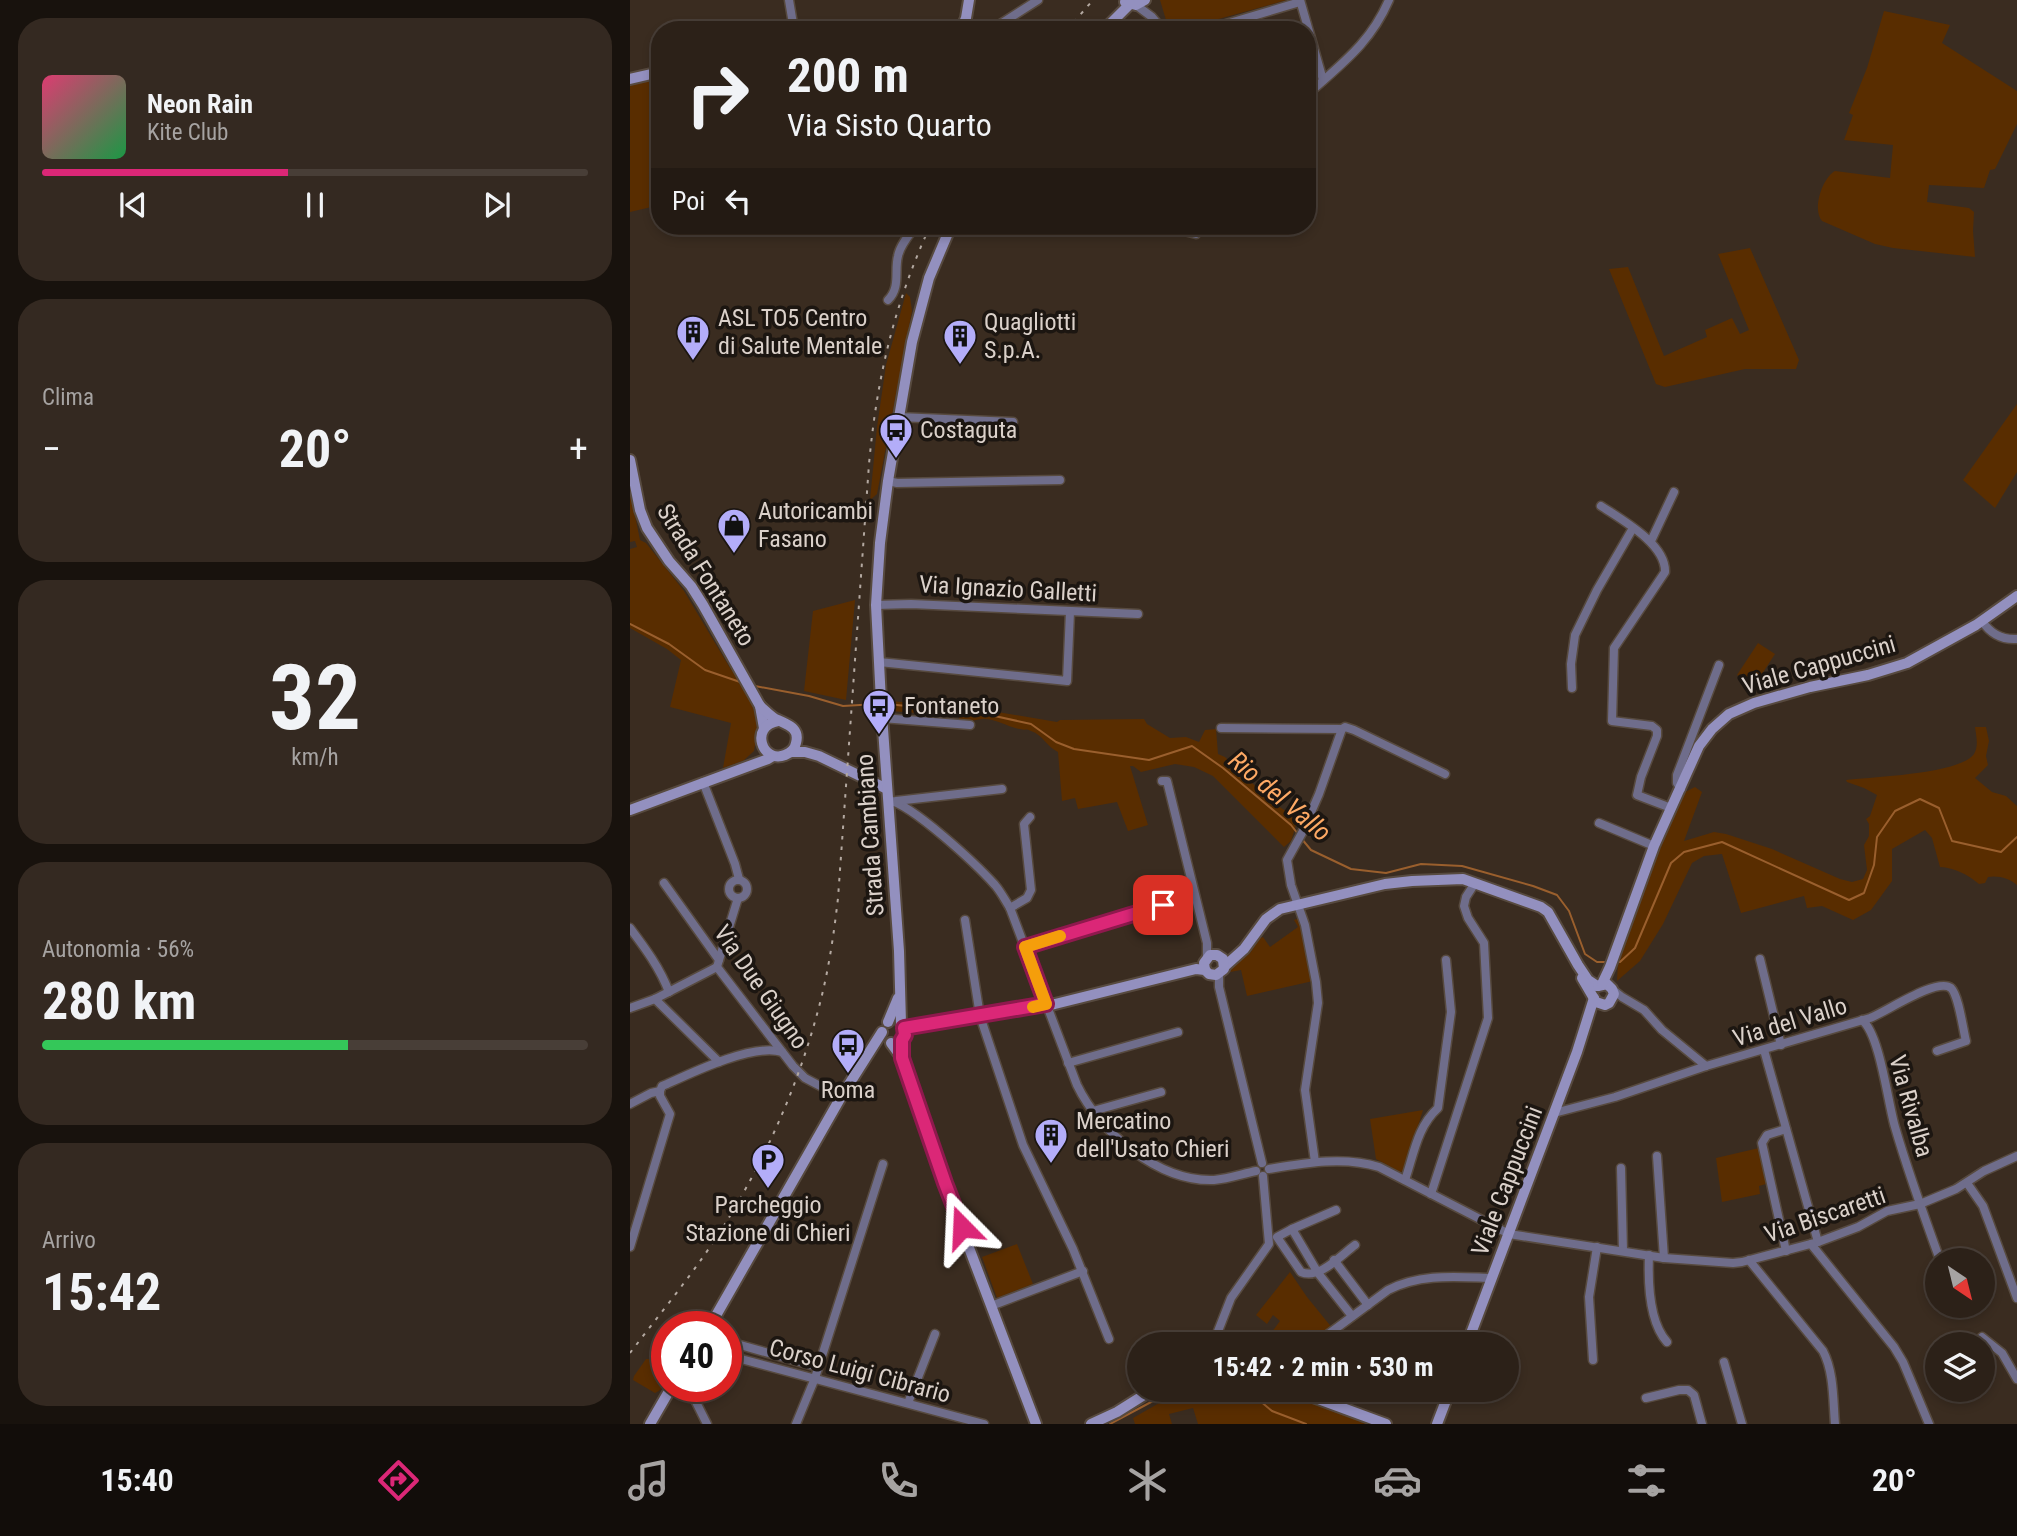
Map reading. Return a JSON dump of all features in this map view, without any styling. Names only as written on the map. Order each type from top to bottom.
[{"type":"street","points":[[789,0],[792,21]]},
{"type":"street","points":[[965,21],[969,0]]},
{"type":"street","points":[[1005,21],[1038,0]]},
{"type":"street","points":[[1316,86],[1369,37],[1389,0]]},
{"type":"street","points":[[1235,21],[1300,1],[1306,21]]},
{"type":"street","points":[[1112,21],[1133,2],[1155,21]]},
{"type":"street","points":[[1316,56],[1323,80]]},
{"type":"street","points":[[630,79],[651,74]]},
{"type":"street","points":[[888,300],[892,297],[898,276],[899,251],[910,235]]},
{"type":"street","name":"Strada Cambiano","points":[[894,1033],[901,989],[891,797],[882,716],[876,605],[880,543],[898,416],[917,319],[936,258],[947,235]]},
{"type":"street","points":[[898,416],[1013,422]]},
{"type":"street","name":"Strada Fontaneto","points":[[630,460],[640,510],[647,528],[703,605],[760,706],[764,728]]},
{"type":"street","points":[[888,481],[1060,480]]},
{"type":"street","points":[[1651,541],[1674,492]]},
{"type":"street","points":[[1601,506],[1651,541],[1662,560],[1665,572],[1614,648],[1612,721],[1652,726],[1657,730],[1637,795],[1671,808]]},
{"type":"street","points":[[1572,688],[1575,635],[1597,590],[1633,528]]},
{"type":"street","name":"Viale Cappuccini","points":[[1472,1332],[1654,846],[1699,746],[1728,714],[1802,689],[1868,675],[1903,664],[1982,621],[2017,596]]},
{"type":"street","name":"Via Ignazio Galletti","points":[[876,605],[911,604],[1138,614]]},
{"type":"street","points":[[879,662],[1067,681],[1070,612]]},
{"type":"street","points":[[1982,621],[1989,631],[2010,640],[2017,639]]},
{"type":"street","points":[[1681,789],[1677,783],[1677,775],[1719,665]]},
{"type":"street","name":"Strada Fontaneto","points":[[760,706],[778,721]]},
{"type":"street","points":[[882,716],[970,725]]},
{"type":"street","points":[[744,767],[758,755],[764,728],[778,721],[793,727],[797,737],[819,756],[891,797],[1003,789]]},
{"type":"street","points":[[1221,729],[1345,727],[1446,774]]},
{"type":"street","points":[[1315,1162],[1305,1090],[1318,1003],[1308,936],[1287,866],[1289,856],[1319,794],[1342,729]]},
{"type":"street","points":[[630,810],[773,756],[783,756],[794,747],[797,737]]},
{"type":"street","points":[[761,743],[773,756]]},
{"type":"street","points":[[791,751],[819,756]]},
{"type":"street","points":[[1163,781],[1167,781],[1206,943],[1214,965],[1262,1170],[1274,1238],[1301,1272],[1307,1275],[1318,1273],[1355,1245]]},
{"type":"street","points":[[630,1008],[636,1008],[669,992],[718,963],[738,898],[744,896],[748,889],[746,883],[740,879],[703,782]]},
{"type":"street","name":"Via Biscaretti","points":[[891,797],[923,820],[989,879],[1010,908],[1083,1097],[1108,1129],[1135,1152],[1167,1170],[1213,1180],[1315,1162],[1364,1162],[1379,1167],[1509,1234],[1664,1258],[1733,1263],[1814,1243],[1858,1227],[1887,1211],[1920,1204],[2017,1156]]},
{"type":"street","points":[[1010,908],[1027,898],[1031,890],[1024,824],[1030,817]]},
{"type":"street","points":[[1599,823],[1654,846]]},
{"type":"street","points":[[718,1311],[872,1048],[894,1033],[1046,1004],[1214,965],[1244,949],[1272,913],[1298,904],[1403,882],[1460,878],[1541,907],[1548,912],[1577,965],[1588,979],[1605,981],[1650,1015],[1662,1030],[1706,1066]]},
{"type":"street","name":"Via Due Giugno","points":[[664,883],[782,1052],[805,1078],[841,1097]]},
{"type":"street","points":[[1432,1194],[1488,1018],[1485,943],[1468,918],[1464,906],[1475,883]]},
{"type":"street","points":[[1025,947],[1195,896]]},
{"type":"street","points":[[965,920],[980,1016],[1024,1145],[1083,1272],[1109,1339]]},
{"type":"street","points":[[630,928],[664,978],[669,992]]},
{"type":"street","points":[[1760,959],[1781,1045]]},
{"type":"street","points":[[1405,1180],[1420,1131],[1427,1117],[1438,1108],[1451,1012],[1446,960]]},
{"type":"street","points":[[1605,981],[1600,1004],[1622,1003],[1637,1006]]},
{"type":"street","points":[[1605,981],[1613,999],[1607,1004]]},
{"type":"street","name":"Via del Vallo","points":[[1554,1113],[1615,1097],[1706,1066],[1862,1020],[1880,1014],[1916,994],[1943,985],[1950,988],[1955,996],[1966,1041],[1937,1051]]},
{"type":"street","points":[[655,999],[719,1062]]},
{"type":"street","name":"Viale Cappuccini","points":[[1584,1031],[1607,1004]]},
{"type":"street","name":"Via Rivalba","points":[[1862,1020],[1868,1028],[1883,1072],[1895,1127],[1936,1248]]},
{"type":"street","points":[[1068,1063],[1178,1032]]},
{"type":"street","points":[[894,1033],[945,1183],[1032,1421]]},
{"type":"street","points":[[1764,1050],[1814,1243],[1894,1347],[1929,1424]]},
{"type":"street","points":[[630,1247],[670,1114],[660,1096],[662,1086],[719,1062],[757,1052],[782,1052]]},
{"type":"street","points":[[630,1104],[660,1091]]},
{"type":"street","points":[[1093,1111],[1161,1092]]},
{"type":"street","points":[[1786,1129],[1767,1135],[1762,1143],[1786,1251]]},
{"type":"street","points":[[1657,1156],[1664,1258]]},
{"type":"street","points":[[796,1424],[815,1378],[883,1164]]},
{"type":"street","points":[[1621,1168],[1623,1251]]},
{"type":"street","points":[[1967,1183],[1983,1206],[2017,1298]]},
{"type":"street","points":[[1218,1332],[1231,1298],[1274,1238],[1336,1210]]},
{"type":"street","points":[[1292,1229],[1318,1273],[1352,1316]]},
{"type":"street","points":[[1593,1360],[1589,1297],[1597,1247]]},
{"type":"street","points":[[1649,1255],[1653,1315],[1661,1335],[1667,1342]]},
{"type":"street","points":[[1334,1260],[1367,1305]]},
{"type":"street","points":[[1749,1260],[1826,1358],[1830,1371],[1835,1424]]},
{"type":"street","points":[[991,1306],[1083,1272]]},
{"type":"street","points":[[1331,1332],[1388,1290],[1414,1280],[1437,1277],[1492,1278]]},
{"type":"street","points":[[908,1403],[935,1334]]},
{"type":"street","name":"Corso Luigi Cibrario","points":[[742,1346],[818,1367]]},
{"type":"street","points":[[1995,1347],[2002,1353],[2017,1379]]},
{"type":"street","name":"Corso Luigi Cibrario","points":[[742,1359],[984,1424]]},
{"type":"street","points":[[1724,1362],[1742,1424]]},
{"type":"street","points":[[1646,1398],[1688,1390],[1694,1395],[1702,1424]]},
{"type":"street","points":[[650,1424],[663,1402]]},
{"type":"street","points":[[696,1402],[707,1424]]},
{"type":"street","points":[[1091,1424],[1133,1402]]},
{"type":"street","points":[[1326,1402],[1386,1424]]},
{"type":"street","points":[[1437,1424],[1445,1402]]},
{"type":"shaded area","points":[[1160,0],[1287,0],[1211,21],[1166,20]]},
{"type":"shaded area","points":[[1884,11],[1950,25],[1942,43],[2017,91],[2017,124],[1995,169],[1990,170],[1984,188],[1929,185],[1927,202],[1969,208],[1974,212],[1975,257],[1875,244],[1822,221],[1819,216],[1820,194],[1826,180],[1835,171],[1890,178],[1893,145],[1844,140],[1853,115],[1849,113],[1867,68]]},
{"type":"shaded area","points":[[651,78],[651,207],[630,212],[630,84]]},
{"type":"shaded area","points":[[1750,248],[1799,360],[1796,369],[1745,369],[1665,387],[1656,384],[1609,269],[1628,267],[1664,356],[1707,337],[1705,330],[1732,318],[1740,334],[1749,330],[1718,254]]},
{"type":"shaded area","points":[[906,293],[910,297],[912,311],[877,494],[870,500],[886,365]]},
{"type":"shaded area","points":[[2017,404],[2017,472],[1995,508],[1963,480]]},
{"type":"shaded area","points":[[630,491],[640,540],[646,543],[684,591],[730,668],[743,684],[759,721],[754,751],[743,761],[723,768],[731,723],[670,707],[681,660],[630,628],[630,549],[637,547],[635,541],[630,542]]},
{"type":"shaded area","points":[[855,600],[846,700],[804,691],[813,611]]},
{"type":"shaded area","points":[[1758,643],[1775,654],[1754,686],[1737,675]]},
{"type":"shaded area","points":[[892,701],[929,705],[951,704],[1057,722],[1144,719],[1147,724],[1170,738],[1186,737],[1199,742],[1205,730],[1216,729],[1218,754],[1225,757],[1272,802],[1298,819],[1291,841],[1284,847],[1213,776],[1194,767],[1175,764],[1141,772],[1130,766],[1148,825],[1128,831],[1117,802],[1078,809],[1075,798],[1062,801],[1058,752],[1035,733],[987,719],[959,722],[959,714],[891,711]]},
{"type":"shaded area","points":[[1975,727],[1986,727],[1989,741],[1986,756],[1988,765],[1975,778],[1992,792],[2006,796],[2017,806],[2017,885],[1995,876],[1988,877],[1985,883],[1979,884],[1961,872],[1940,867],[1932,838],[1925,830],[1892,849],[1892,881],[1871,910],[1853,920],[1822,906],[1807,908],[1804,896],[1741,913],[1722,854],[1704,856],[1692,863],[1663,924],[1640,961],[1617,981],[1618,961],[1631,928],[1629,922],[1683,793],[1695,787],[1702,792],[1684,841],[1714,832],[1726,834],[1772,849],[1852,882],[1863,879],[1867,870],[1864,845],[1869,836],[1869,824],[1866,819],[1870,816],[1877,795],[1846,780],[1934,770],[1966,761],[1976,751]]},
{"type":"shaded area","points":[[1299,918],[1313,981],[1247,996],[1241,970],[1230,972],[1234,965],[1250,953],[1260,938],[1263,937],[1270,947],[1298,927],[1294,920]]},
{"type":"shaded area","points":[[1423,1110],[1404,1171],[1400,1172],[1376,1159],[1370,1119]]},
{"type":"shaded area","points":[[1759,1148],[1766,1184],[1759,1186],[1760,1194],[1722,1202],[1716,1158]]},
{"type":"shaded area","points":[[1017,1244],[1033,1284],[997,1298],[982,1257]]},
{"type":"shaded area","points":[[1290,1272],[1333,1329],[1329,1332],[1272,1332],[1280,1321],[1273,1315],[1267,1324],[1256,1315]]},
{"type":"shaded area","points":[[646,1359],[651,1359],[651,1391],[633,1380]]},
{"type":"shaded area","points":[[1161,1402],[1313,1402],[1371,1424],[1198,1424],[1193,1408],[1169,1414],[1172,1424],[1135,1424],[1133,1418]]},
{"type":"waterway","name":"Rio del Vallo","points":[[630,624],[669,644],[705,670],[743,683]]},
{"type":"waterway","name":"Rio del Vallo","points":[[755,686],[809,696],[843,706],[877,704]]},
{"type":"waterway","name":"Rio del Vallo","points":[[886,704],[981,713],[1031,724],[1056,742],[1074,749],[1149,760],[1192,746],[1223,768],[1291,825],[1298,834]]},
{"type":"waterway","name":"Rio del Vallo","points":[[1616,962],[1620,962],[1635,948],[1671,863],[1684,852],[1722,842],[1849,900],[1864,893],[1874,865],[1877,837],[1895,811],[1920,799],[1939,808],[1952,841],[2001,852],[2017,837]]},
{"type":"waterway","name":"Rio del Vallo","points":[[1301,838],[1311,850],[1351,869],[1386,873],[1421,864],[1462,866],[1557,895],[1569,911],[1585,954],[1597,962],[1607,962]]},
{"type":"waterway","points":[[1110,1424],[1151,1402]]},
{"type":"waterway","points":[[1261,1402],[1272,1411],[1306,1424]]},
{"type":"railway","points":[[1075,21],[1093,0]]},
{"type":"railway","points":[[630,1353],[703,1257],[755,1172],[803,1061],[820,1003],[838,898],[872,432],[889,342],[906,284],[926,235]]},
{"type":"slow traffic","points":[[1033,1007],[1046,1004],[1025,947],[1060,936]]},
{"type":"place","name":"ASL TO5 Centro di Salute Mentale","points":[[693,362]]},
{"type":"place","name":"Quagliotti S.p.A.","points":[[960,366]]},
{"type":"place","name":"Costaguta","points":[[896,460]]},
{"type":"place","name":"Autoricambi Fasano","points":[[734,555]]},
{"type":"place","name":"Fontaneto","points":[[879,736]]},
{"type":"place","name":"Roma","points":[[848,1075]]},
{"type":"place","name":"Mercatino dell'Usato Chieri","points":[[1051,1165]]},
{"type":"place","name":"Parcheggio Stazione di Chieri","points":[[768,1190]]},
{"type":"route","points":[[962,1227],[902,1058],[904,1028],[1046,1004],[1025,947],[1163,905]]}]
